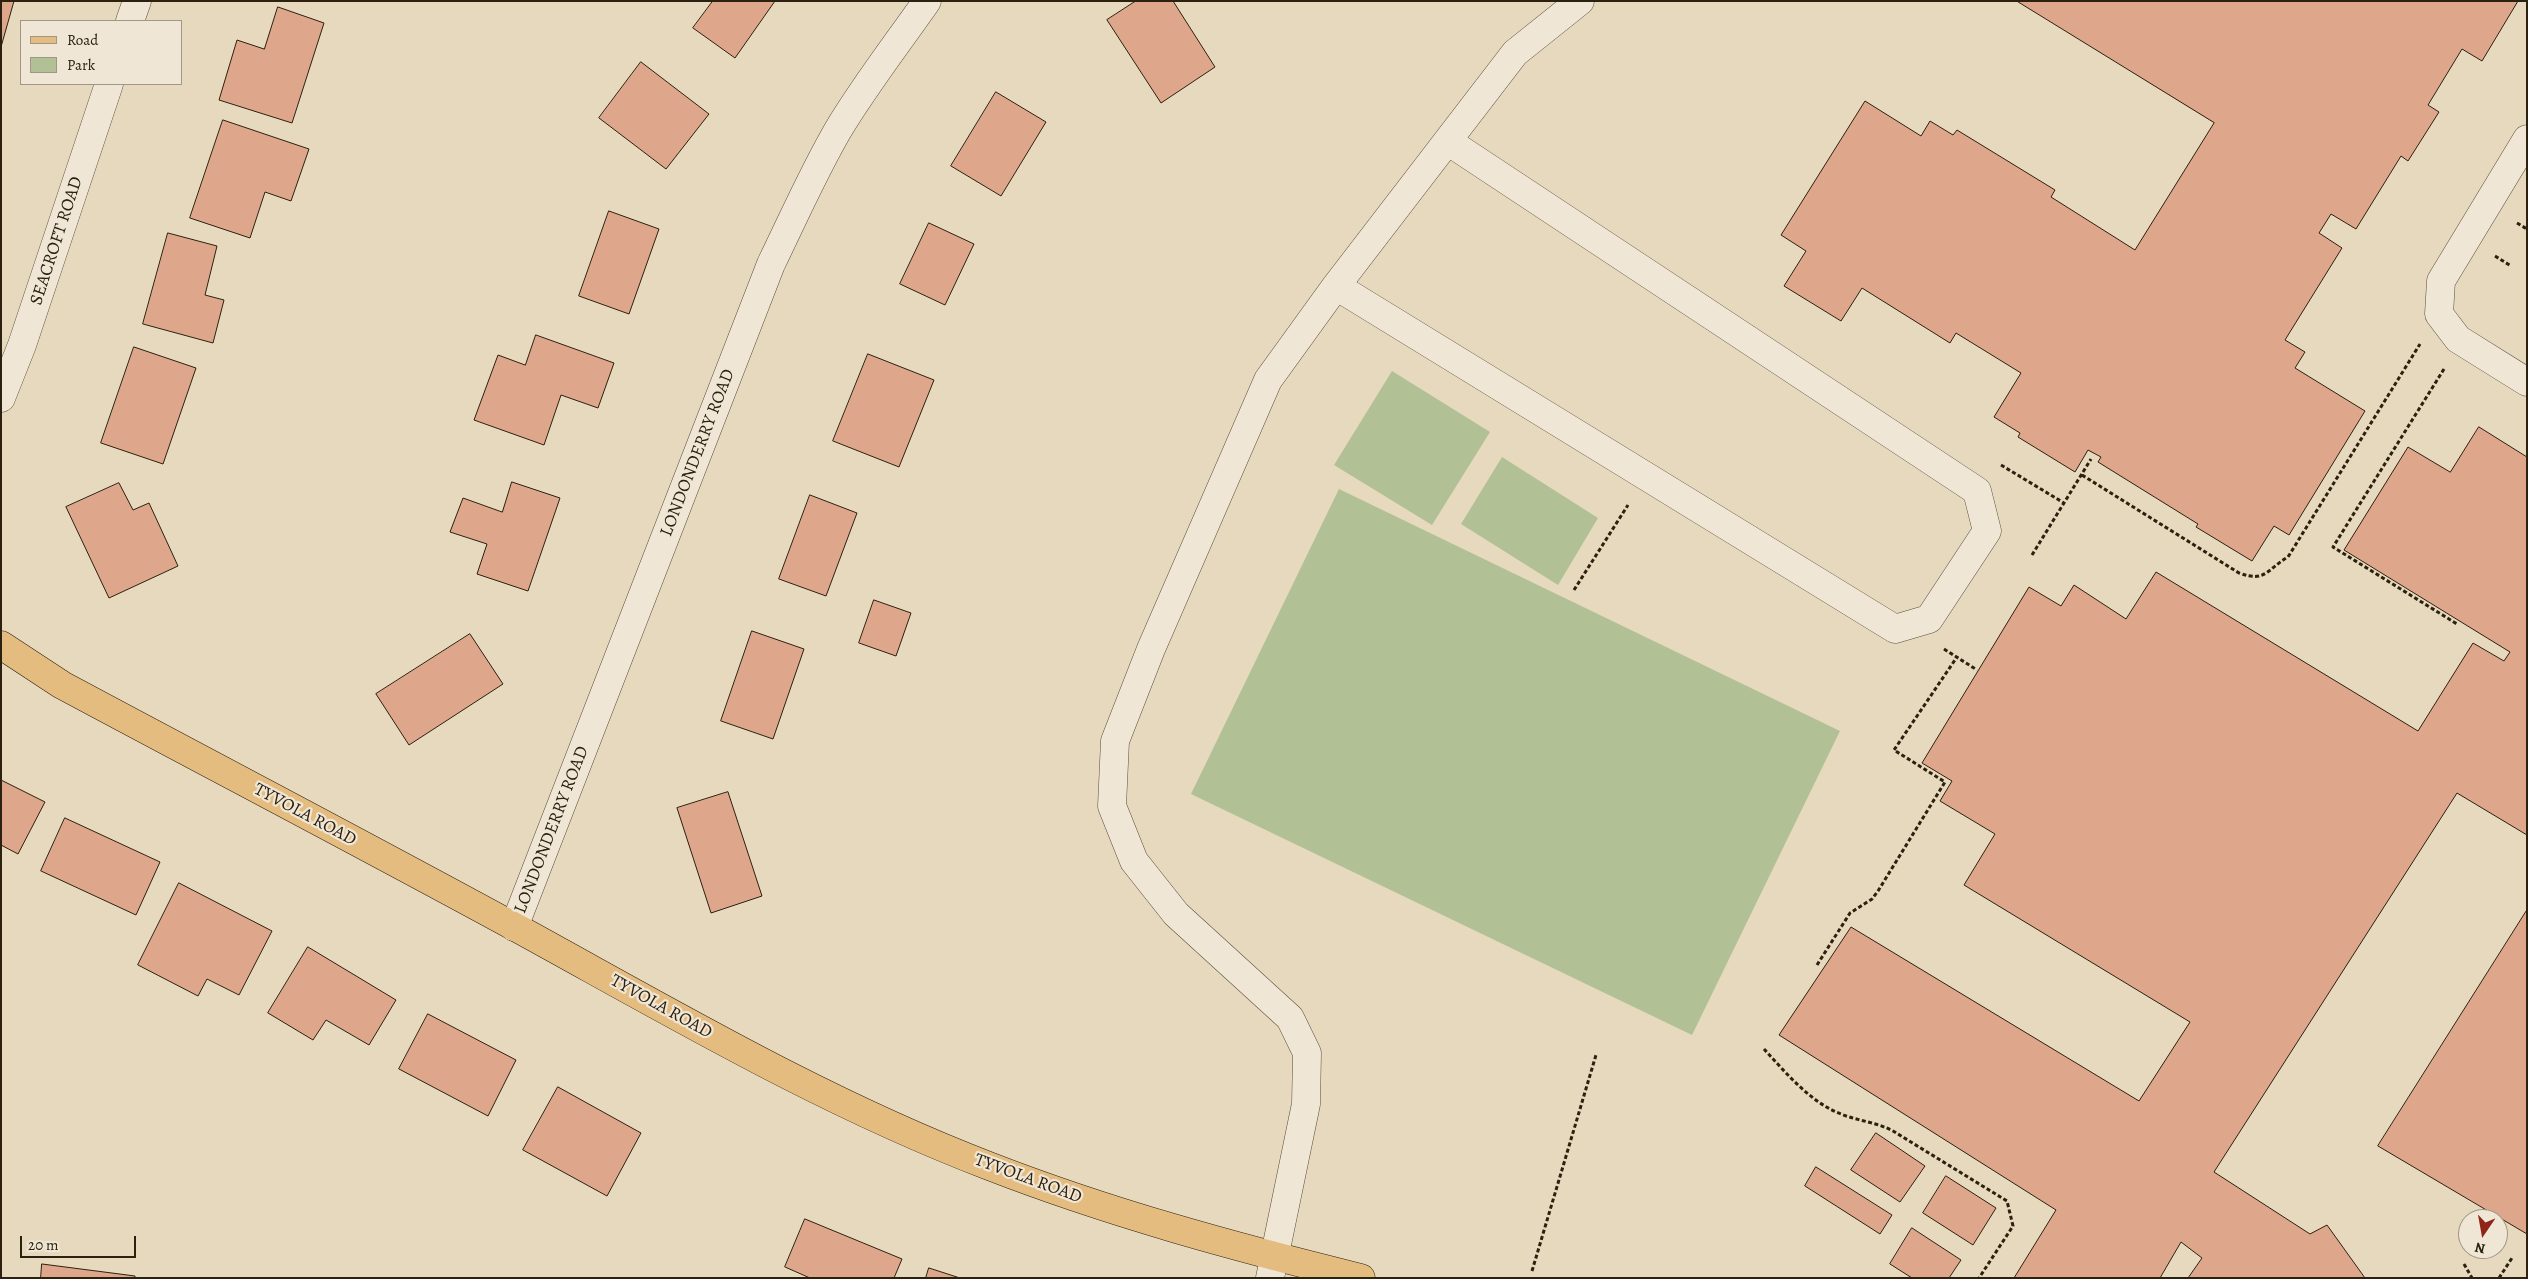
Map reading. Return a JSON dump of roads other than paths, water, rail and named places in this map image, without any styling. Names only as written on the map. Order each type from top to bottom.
[{"type":"main road","name":"TYVOLA ROAD","points":[[1,645],[62,685],[514,927],[768,1066],[988,1166],[1272,1267],[1362,1278]]},
{"type":"street","points":[[130,20],[137,1]]},
{"type":"street","name":"LONDONDERRY ROAD","points":[[514,927],[771,264],[812,177],[838,130],[866,86],[927,1]]},
{"type":"street","points":[[1272,1267],[1306,1104],[1307,1053],[1290,1018],[1176,914],[1134,861],[1112,806],[1115,741],[1151,650],[1268,380],[1336,286],[1449,142],[1515,53],[1580,1]]},
{"type":"street","name":"SEACROFT ROAD","points":[[1,398],[22,345],[109,85]]},
{"type":"street","points":[[2527,139],[2441,281],[2439,314],[2458,339],[2527,382]]},
{"type":"street","points":[[1336,286],[1895,629],[1928,619],[1987,531],[1977,491],[1449,142]]}]
